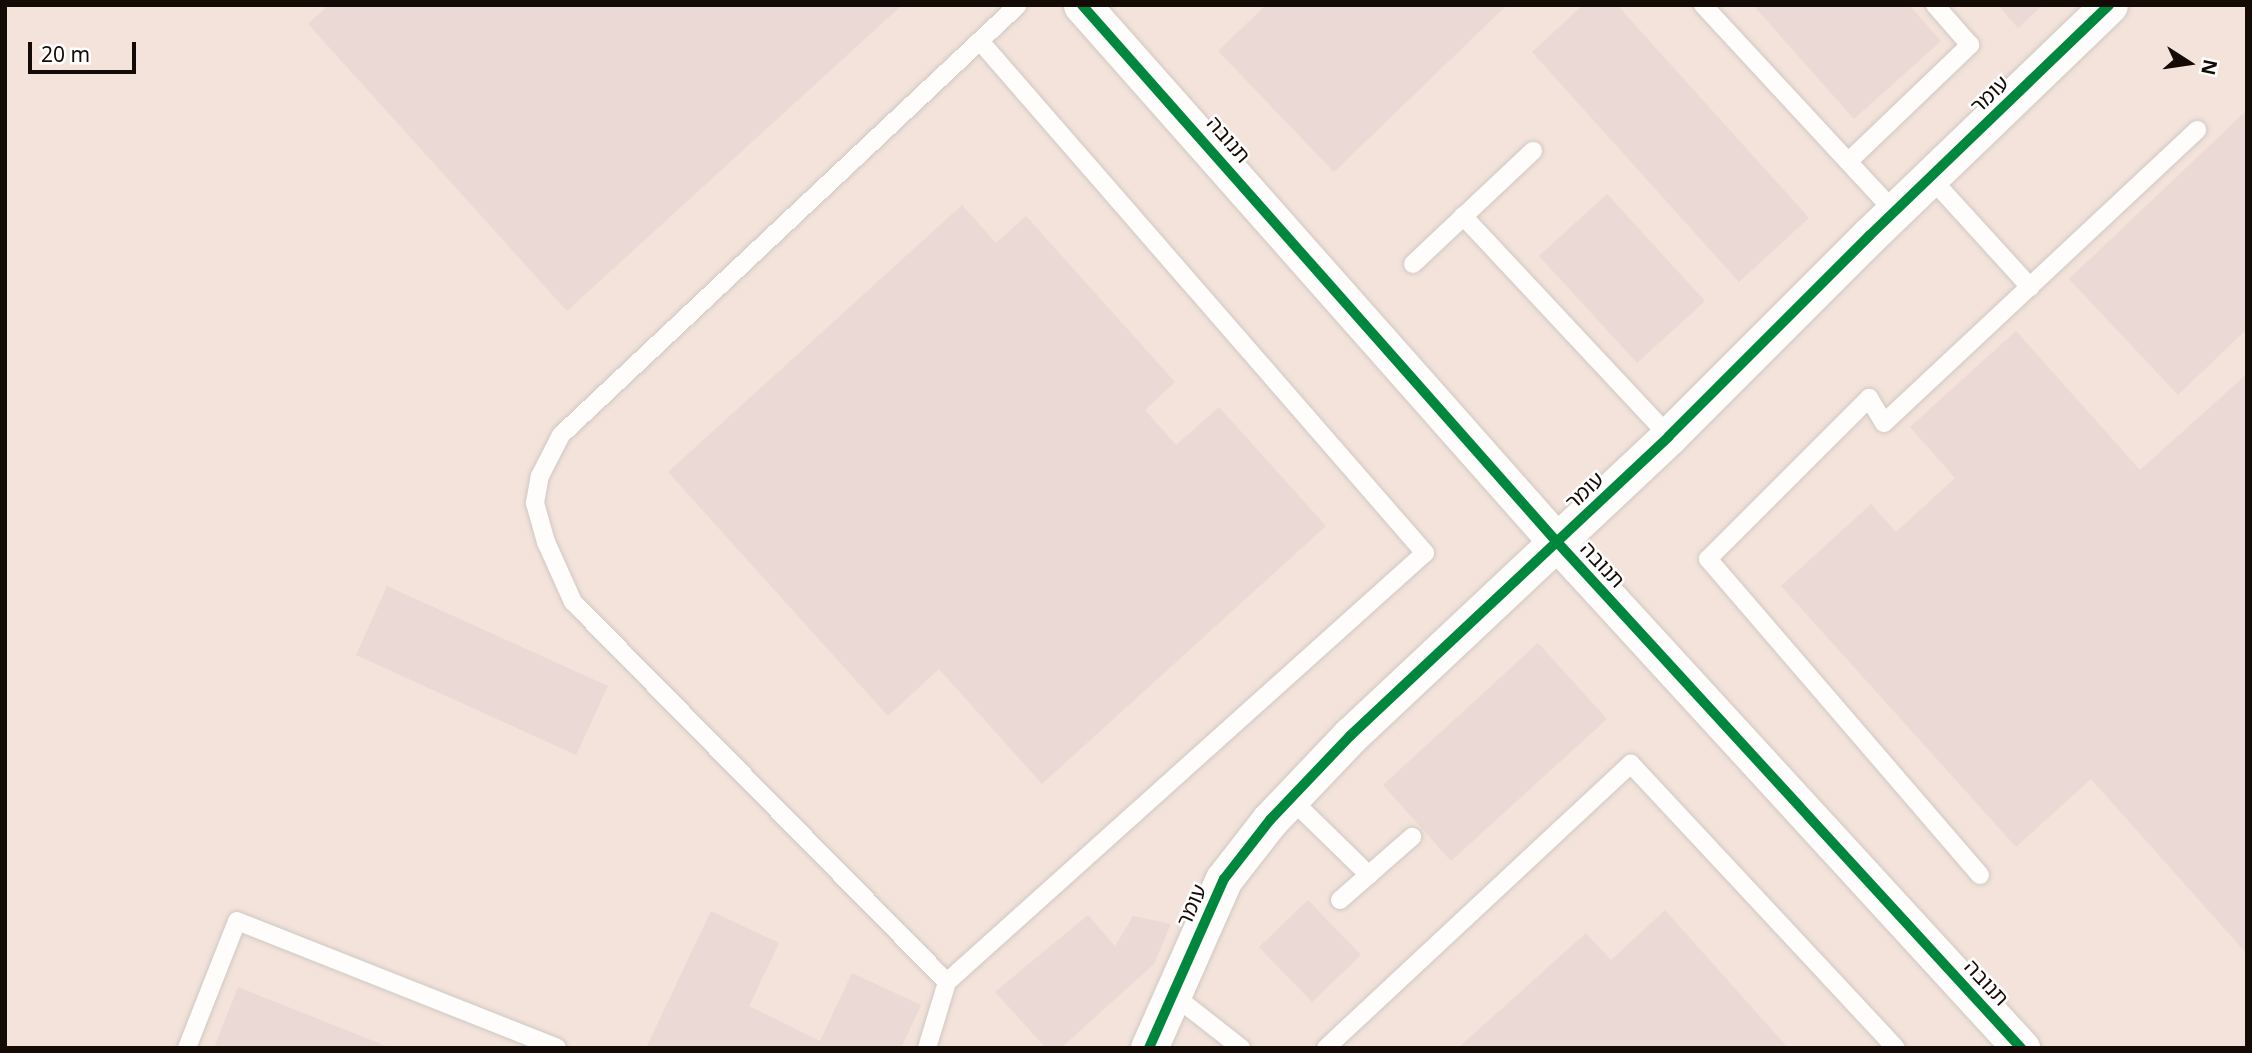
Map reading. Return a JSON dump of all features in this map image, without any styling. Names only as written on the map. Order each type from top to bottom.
[{"type":"street","name":"תנובה","points":[[1082,5],[1557,542],[2021,1048]]},
{"type":"street","name":"עומר","points":[[1149,1048],[1224,878],[1291,799],[1350,735],[1670,436],[1894,211],[2109,5]]},
{"type":"lane","points":[[947,982],[573,602],[546,542],[535,503],[540,476],[561,435],[1018,5]]},
{"type":"lane","points":[[1703,5],[1894,211]]},
{"type":"lane","points":[[1849,161],[1970,45],[1935,5]]},
{"type":"lane","points":[[927,1048],[947,982],[1424,553],[980,41]]},
{"type":"lane","points":[[1980,875],[1708,559],[1869,398],[1884,424],[2197,130]]},
{"type":"lane","points":[[1413,264],[1533,151]]},
{"type":"lane","points":[[1930,177],[2030,287]]},
{"type":"lane","points":[[1463,216],[1670,436]]},
{"type":"lane","points":[[1326,1048],[1631,764],[1896,1048]]},
{"type":"lane","points":[[1291,799],[1369,875]]},
{"type":"lane","points":[[1339,900],[1412,837]]},
{"type":"lane","points":[[187,1048],[237,921],[557,1048]]},
{"type":"lane","points":[[1172,994],[1241,1048]]},
{"type":"shaded area","points":[[5,5],[2247,5],[2247,1048],[5,1048]]},
{"type":"building","points":[[329,5],[902,5],[567,311],[308,24]]},
{"type":"building","points":[[1266,5],[1507,5],[1334,172],[1218,51]]},
{"type":"building","points":[[1583,5],[1617,5],[1809,218],[1739,282],[1532,52]]},
{"type":"building","points":[[1753,5],[1909,5],[1941,41],[1854,119]]},
{"type":"building","points":[[1998,5],[2043,5],[2018,28]]},
{"type":"building","points":[[2247,110],[2247,329],[2178,395],[2069,279]]},
{"type":"building","points":[[1607,194],[1705,301],[1637,363],[1539,256]]},
{"type":"building","points":[[962,205],[996,243],[1026,216],[1175,382],[1145,410],[1176,445],[1219,407],[1326,526],[1042,784],[939,669],[888,716],[668,472]]},
{"type":"building","points":[[2016,331],[2140,470],[2247,374],[2247,954],[2091,779],[2016,847],[1781,586],[1871,504],[1896,532],[1955,478],[1910,427]]},
{"type":"building","points":[[387,586],[608,686],[576,755],[356,655]]},
{"type":"building","points":[[1538,643],[1607,719],[1451,861],[1383,785]]},
{"type":"building","points":[[1308,900],[1361,955],[1312,1002],[1259,947]]},
{"type":"building","points":[[1665,910],[1788,1048],[1458,1048],[1586,933],[1611,960]]},
{"type":"building","points":[[711,911],[779,943],[749,1006],[820,1041],[852,973],[921,1005],[901,1048],[646,1048]]},
{"type":"building","points":[[1088,915],[1115,946],[1133,916],[1171,924],[1154,964],[1061,1048],[1046,1048],[995,992]]},
{"type":"building","points":[[238,987],[391,1048],[214,1048]]},
{"type":"cycle path","points":[[1082,5],[1557,542],[2021,1048]]},
{"type":"cycle path","points":[[1149,1048],[1224,879],[1270,820],[1351,735],[1669,436],[1869,236],[2109,5]]}]
